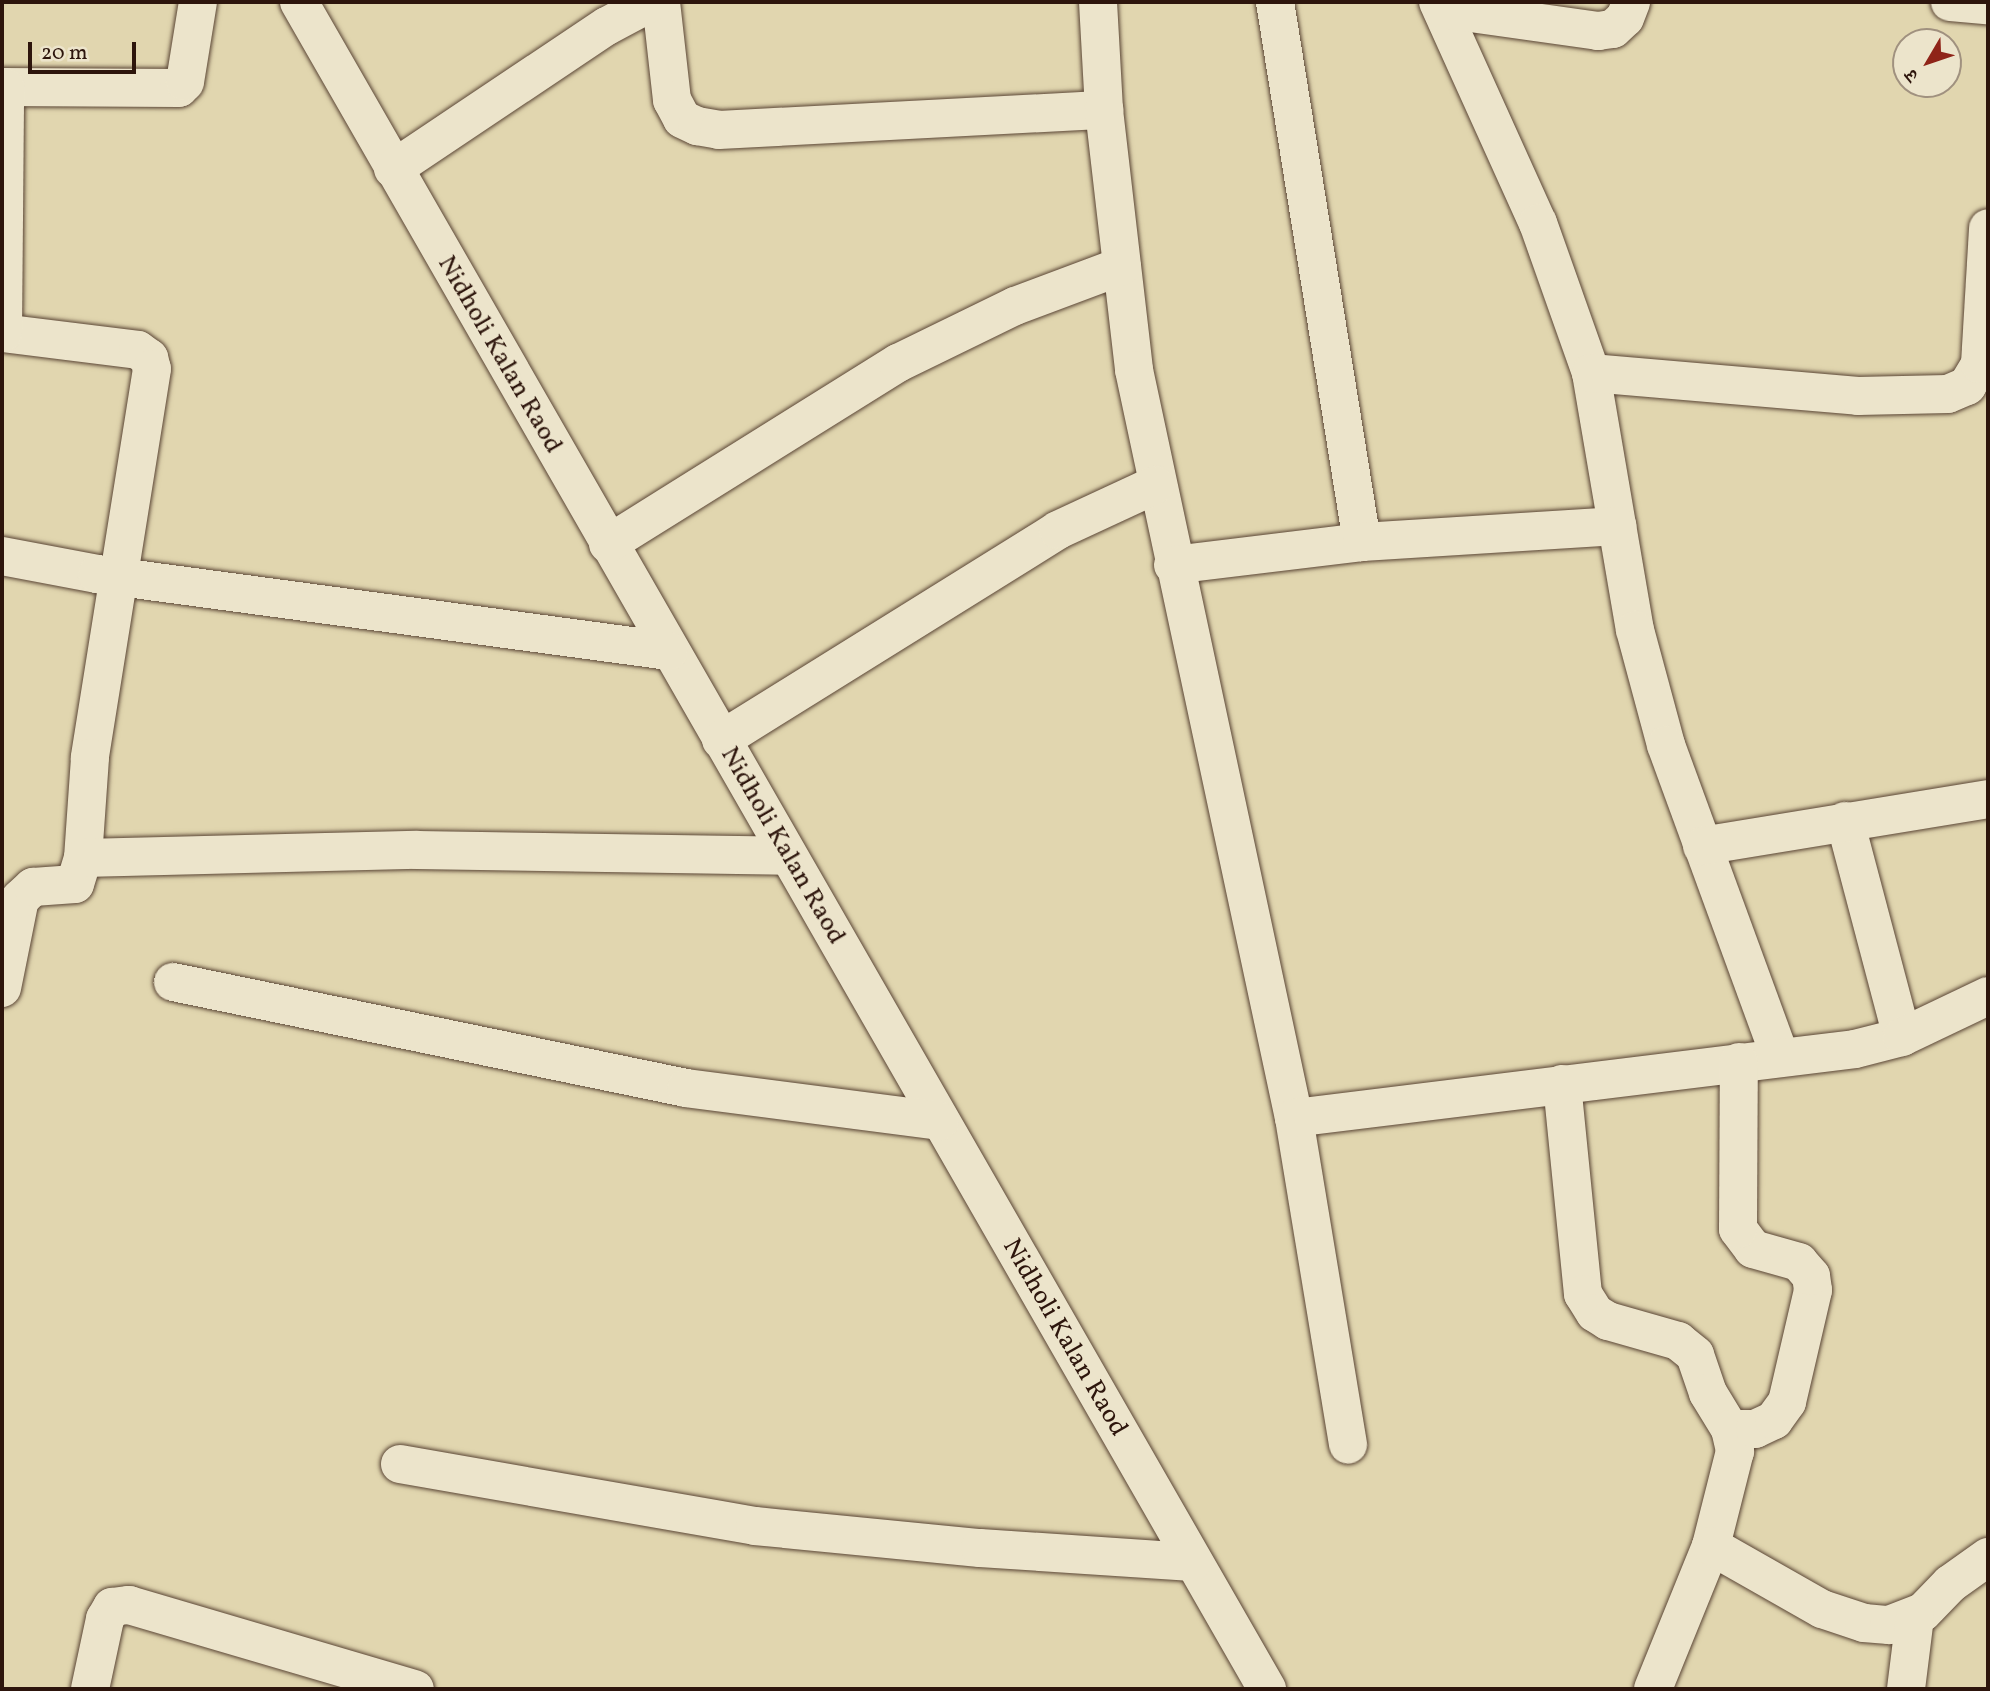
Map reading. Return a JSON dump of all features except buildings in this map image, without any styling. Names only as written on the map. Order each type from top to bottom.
[{"type":"street","points":[[2,988],[20,900],[33,887],[75,884],[83,858],[90,758],[152,369],[149,358],[138,350],[2,333],[3,87],[179,88],[185,82],[198,2]]},
{"type":"street","name":"Nidholi Kalan Raod","points":[[299,2],[1267,1689]]},
{"type":"street","points":[[393,169],[607,26],[652,2]]},
{"type":"street","points":[[662,2],[672,100],[682,119],[696,127],[719,130],[1104,110]]},
{"type":"street","points":[[1098,2],[1104,110],[1134,370],[1155,485],[1294,1118],[1349,1445]]},
{"type":"street","points":[[1275,2],[1362,542]]},
{"type":"street","points":[[1440,5],[1598,31],[1613,29],[1625,18],[1631,2]]},
{"type":"street","points":[[1950,2],[1988,5]]},
{"type":"street","points":[[1440,5],[1538,223],[1591,373],[1635,630],[1666,745],[1780,1057]]},
{"type":"street","points":[[1591,373],[1858,396],[1948,394],[1967,386],[1980,364],[1988,228]]},
{"type":"street","points":[[608,544],[898,363],[1016,306],[1122,266]]},
{"type":"street","points":[[721,740],[1034,544],[1155,485]]},
{"type":"street","points":[[1173,565],[1362,542],[1617,526]]},
{"type":"street","points":[[2,556],[117,577],[669,651]]},
{"type":"street","points":[[1702,846],[1988,799]]},
{"type":"street","points":[[1845,821],[1902,1037]]},
{"type":"street","points":[[83,858],[416,850],[787,856]]},
{"type":"street","points":[[173,982],[686,1088],[940,1121]]},
{"type":"street","points":[[1294,1118],[1855,1049],[1902,1037],[1988,996]]},
{"type":"street","points":[[1730,1429],[1765,1425],[1787,1402],[1813,1290],[1811,1276],[1798,1262],[1753,1249],[1738,1229],[1739,1062]]},
{"type":"street","points":[[1562,1084],[1583,1294],[1595,1313],[1608,1321],[1678,1341],[1695,1355],[1708,1393],[1730,1429],[1734,1472],[1711,1546],[1653,1689]]},
{"type":"street","points":[[400,1464],[755,1526],[980,1548],[1193,1562]]},
{"type":"street","points":[[1711,1546],[1822,1609],[1874,1625],[1915,1617],[1950,1584],[1988,1557]]},
{"type":"street","points":[[90,1689],[105,1619],[112,1607],[129,1605],[415,1689]]},
{"type":"street","points":[[1906,1689],[1915,1617]]}]
